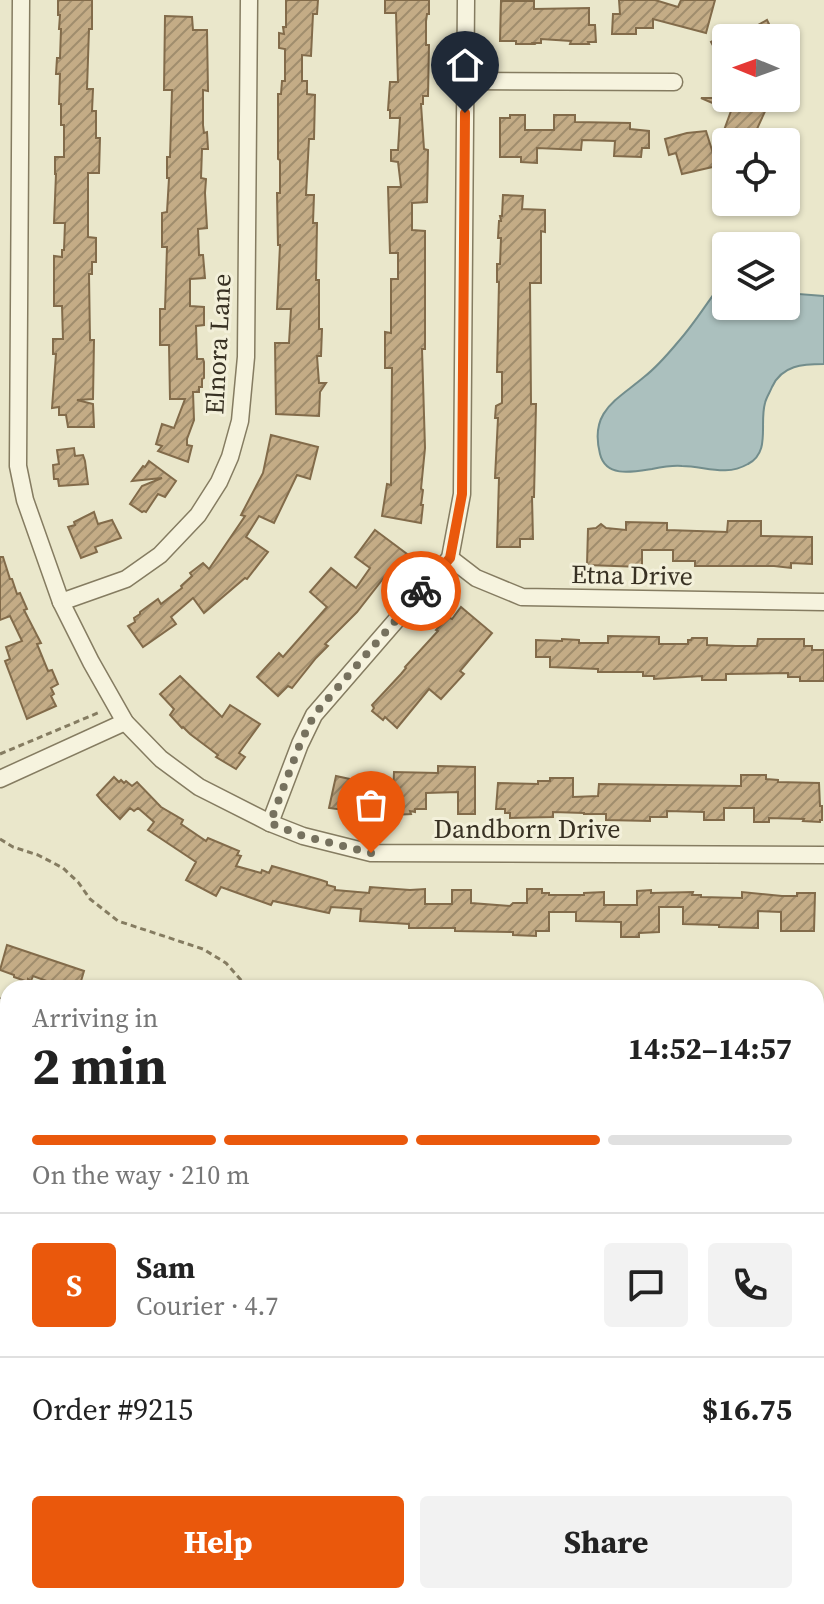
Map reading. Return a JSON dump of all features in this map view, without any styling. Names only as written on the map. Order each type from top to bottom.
[{"type":"street","name":"Dandborn Drive","points":[[21,0],[18,466],[25,500],[61,602],[125,722],[161,759],[199,787],[303,836],[371,853],[824,855]]},
{"type":"street","name":"Elnora Lane","points":[[61,602],[126,579],[160,555],[198,515],[219,482],[230,457],[240,421],[246,357],[249,0]]},
{"type":"street","points":[[270,823],[314,715],[450,558],[462,494],[466,0]]},
{"type":"street","points":[[465,81],[674,82]]},
{"type":"street","name":"Etna Drive","points":[[450,558],[476,578],[522,597],[824,602]]},
{"type":"street","points":[[0,779],[125,722]]},
{"type":"path","points":[[0,754],[116,706]]},
{"type":"path","points":[[0,839],[63,868],[90,899],[118,921],[203,949],[226,963],[241,980]]},
{"type":"shaded area","points":[[800,294],[824,296],[824,364],[794,367],[776,380],[763,411],[760,452],[740,468],[723,470],[674,466],[621,472],[608,467],[600,454],[598,439],[602,417],[615,400],[649,373],[691,327],[712,298],[712,320],[800,320]]},
{"type":"building","points":[[58,0],[92,0],[87,89],[93,89],[92,111],[96,111],[96,138],[100,138],[99,173],[88,173],[88,237],[96,238],[96,262],[92,262],[92,274],[89,274],[90,340],[94,340],[93,399],[77,400],[93,404],[94,427],[68,427],[66,415],[59,415],[59,407],[52,408],[56,354],[53,354],[53,339],[63,339],[62,306],[54,306],[54,256],[62,257],[65,223],[54,223],[55,157],[64,157],[64,125],[61,125],[59,104],[60,74],[56,74],[61,29]]},
{"type":"building","points":[[286,0],[318,0],[317,14],[313,14],[311,56],[302,55],[302,81],[307,81],[307,94],[315,95],[314,139],[309,139],[306,195],[314,195],[313,223],[317,223],[316,280],[319,280],[319,329],[322,329],[321,356],[317,356],[319,383],[326,383],[320,392],[319,416],[276,414],[275,343],[289,343],[291,309],[277,309],[280,245],[278,94],[281,94],[282,81],[285,81],[285,49],[279,48],[279,33],[284,34],[283,27],[286,27]]},
{"type":"building","points":[[385,0],[429,0],[426,21],[428,96],[423,96],[421,104],[424,149],[428,150],[427,202],[412,203],[412,230],[425,231],[425,349],[422,349],[425,448],[421,523],[382,516],[387,484],[391,485],[392,368],[385,368],[385,332],[391,333],[391,279],[398,279],[398,253],[390,253],[388,187],[401,187],[398,162],[391,161],[391,150],[398,150],[400,118],[390,118],[388,110],[390,82],[398,82],[396,13],[385,13]]},
{"type":"building","points":[[619,0],[655,0],[678,7],[681,0],[715,0],[706,33],[653,19],[653,28],[636,28],[636,34],[612,34],[613,14],[620,14]]},
{"type":"building","points":[[501,1],[534,1],[534,9],[589,8],[589,25],[595,25],[596,42],[570,44],[571,41],[541,39],[541,43],[516,44],[516,41],[500,41]]},
{"type":"building","points":[[165,16],[192,17],[193,30],[207,30],[208,91],[203,90],[203,125],[204,133],[207,132],[208,149],[202,149],[201,178],[206,179],[207,228],[198,229],[199,255],[203,255],[205,278],[190,279],[190,306],[204,307],[204,325],[196,326],[197,359],[203,359],[204,378],[199,392],[193,392],[194,420],[187,439],[187,445],[192,446],[188,462],[158,451],[162,446],[156,444],[162,424],[174,428],[185,399],[170,399],[169,345],[160,345],[160,309],[165,309],[167,247],[162,247],[162,213],[167,212],[172,90],[164,90]]},
{"type":"building","points":[[731,112],[765,112],[757,128],[725,128]]},
{"type":"building","points":[[510,115],[525,115],[525,130],[554,130],[554,115],[575,115],[575,122],[630,123],[630,129],[649,131],[649,148],[642,148],[641,157],[614,156],[615,141],[582,140],[581,150],[537,148],[537,163],[521,162],[521,157],[500,157],[500,118],[510,118]]},
{"type":"building","points":[[706,131],[712,150],[712,167],[682,174],[676,153],[669,155],[665,139]]},
{"type":"building","points":[[503,195],[523,196],[522,209],[545,210],[545,232],[541,231],[541,283],[530,283],[531,404],[536,404],[533,539],[520,539],[520,547],[497,547],[499,478],[495,478],[498,418],[495,418],[496,406],[502,403],[502,372],[497,372],[497,264],[500,264],[501,238],[498,238]]},
{"type":"building","points":[[271,435],[318,447],[310,479],[297,475],[274,523],[259,516],[246,537],[268,552],[247,579],[204,613],[193,598],[171,617],[176,624],[143,647],[128,626],[158,599],[161,604],[182,588],[192,576],[190,573],[203,563],[209,569],[245,516],[241,515],[263,473]]},
{"type":"building","points":[[74,448],[75,456],[83,455],[88,484],[59,486],[58,479],[54,479],[53,465],[59,464],[57,450]]},
{"type":"building","points":[[149,461],[176,481],[165,497],[158,494],[146,512],[142,512],[130,504],[142,486],[162,478],[132,481]]},
{"type":"building","points":[[94,512],[98,524],[112,520],[121,538],[95,547],[97,552],[81,558],[68,527]]},
{"type":"building","points":[[728,521],[761,521],[761,536],[812,537],[812,564],[791,563],[791,568],[695,566],[695,561],[673,561],[673,550],[642,550],[642,567],[587,565],[588,529],[601,524],[606,528],[626,530],[626,522],[667,523],[667,530],[727,532]]},
{"type":"building","points":[[375,530],[407,554],[325,644],[328,646],[292,688],[288,686],[278,696],[257,677],[279,653],[283,657],[327,607],[310,592],[331,568],[356,588],[370,568],[355,557]]},
{"type":"building","points":[[0,557],[3,557],[10,579],[27,609],[24,610],[41,643],[37,644],[48,671],[52,670],[58,684],[51,688],[56,706],[27,719],[5,661],[10,659],[6,647],[22,641],[10,616],[0,620]]},
{"type":"building","points":[[461,607],[492,633],[460,671],[464,674],[441,699],[429,689],[397,728],[385,717],[383,720],[372,711],[372,705],[436,630],[448,617],[452,619]]},
{"type":"building","points":[[608,636],[659,637],[659,644],[688,644],[692,638],[707,638],[707,645],[736,646],[757,646],[758,639],[804,639],[804,646],[824,650],[824,681],[800,681],[800,677],[788,677],[788,673],[726,674],[726,680],[702,680],[702,676],[654,679],[654,676],[643,676],[643,672],[598,672],[598,669],[550,667],[550,657],[536,657],[536,640],[608,643]]},
{"type":"building","points":[[180,676],[222,717],[230,705],[260,724],[239,753],[245,757],[236,769],[216,757],[218,755],[170,715],[174,709],[160,694]]},
{"type":"building","points":[[438,766],[475,767],[475,814],[458,814],[458,792],[426,793],[426,809],[415,809],[415,812],[410,811],[411,814],[329,808],[336,776],[364,782],[362,796],[393,797],[394,772],[438,773]]},
{"type":"building","points":[[741,775],[766,775],[766,779],[778,782],[819,783],[822,820],[769,818],[769,822],[754,822],[754,808],[724,808],[724,820],[704,820],[704,812],[667,811],[667,817],[650,817],[650,821],[606,820],[606,814],[553,812],[553,817],[510,818],[510,813],[505,813],[505,809],[496,809],[498,783],[538,784],[538,781],[550,781],[550,778],[573,778],[573,797],[598,796],[599,784],[741,786]]},
{"type":"building","points":[[114,777],[132,786],[137,782],[161,807],[183,820],[181,824],[206,841],[208,838],[239,851],[237,855],[241,856],[236,866],[269,873],[272,866],[327,882],[335,890],[369,893],[370,887],[425,889],[425,904],[452,904],[452,890],[471,890],[471,903],[510,906],[513,903],[527,903],[527,889],[542,889],[542,893],[549,895],[604,892],[604,905],[637,905],[637,891],[651,890],[651,893],[693,892],[692,895],[701,897],[742,898],[742,892],[782,896],[815,893],[814,931],[781,931],[781,912],[758,911],[758,928],[719,927],[683,924],[683,907],[659,907],[659,932],[639,933],[639,937],[621,937],[621,922],[576,921],[576,912],[549,912],[549,931],[536,931],[536,936],[513,935],[513,932],[409,928],[409,924],[360,921],[361,909],[331,907],[329,913],[273,901],[271,905],[221,887],[216,896],[186,880],[196,862],[148,830],[154,822],[138,808],[134,811],[130,808],[120,819],[102,801],[97,795]]},
{"type":"building","points":[[7,945],[84,971],[81,980],[44,980],[33,976],[31,980],[22,980],[0,970]]},
{"type":"way so far","points":[[371,853],[303,836],[270,823],[314,715],[421,591]]},
{"type":"route","points":[[421,591],[450,558],[462,494],[465,113]]}]
